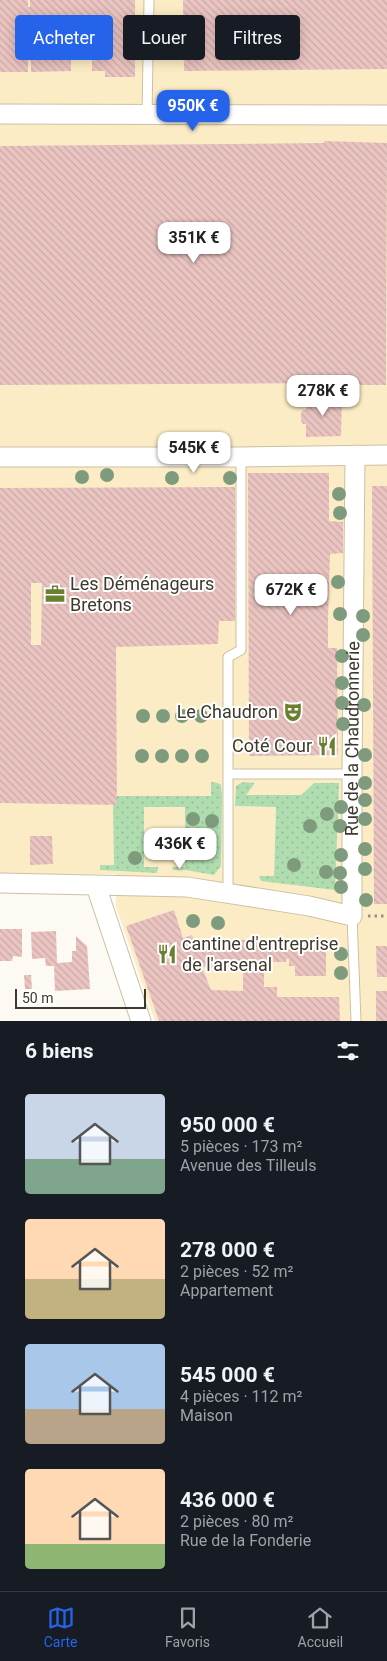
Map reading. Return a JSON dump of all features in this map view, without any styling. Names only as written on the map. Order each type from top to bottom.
[{"type":"street","points":[[0,114],[387,115]]},
{"type":"street","name":"Rue de la Chaudronnerie","points":[[352,916],[355,455]]},
{"type":"street","points":[[0,457],[387,455]]},
{"type":"street","points":[[0,883],[187,887],[309,906],[352,916]]},
{"type":"street","points":[[96,886],[141,1021]]},
{"type":"lane","points":[[147,115],[149,0]]},
{"type":"lane","points":[[228,894],[228,657],[241,650],[241,457]]},
{"type":"lane","points":[[228,774],[352,774]]},
{"type":"lane","name":"Rue de la Chaudronnerie","points":[[352,916],[356,1021]]},
{"type":"shaded area","points":[[0,0],[387,0],[387,1021],[155,1021],[116,906],[116,874],[0,875]],"holes":[[[255,783],[245,795],[301,795],[314,783],[335,890],[259,876],[274,876],[276,807],[235,806],[236,786]]]},
{"type":"green space","points":[[211,782],[221,785],[222,796],[221,866],[214,875],[186,870],[173,870],[172,867],[185,867],[185,807],[144,807],[144,867],[158,867],[157,873],[100,870],[100,865],[114,865],[113,805],[117,805],[116,796],[211,796]]},
{"type":"green space","points":[[243,782],[255,783],[246,795],[301,795],[314,783],[339,783],[335,890],[261,881],[259,876],[274,876],[276,807],[235,806],[236,786]]},
{"type":"building","points":[[0,0],[28,0],[28,7],[30,7],[30,0],[135,0],[135,15],[123,15],[123,60],[135,60],[135,77],[105,77],[105,71],[92,71],[92,60],[113,60],[113,15],[15,15],[15,60],[28,60],[28,72],[0,72]]},
{"type":"building","points":[[183,0],[387,0],[387,69],[184,71],[184,60],[205,60],[205,15],[183,15]]},
{"type":"building","points":[[31,60],[71,60],[71,71],[31,72]]},
{"type":"building","points":[[324,141],[387,143],[386,385],[325,385],[325,383],[0,385],[0,146],[324,143]]},
{"type":"building","points":[[306,397],[342,397],[341,436],[306,437],[306,424],[303,424],[301,421],[301,413],[303,410],[306,410]]},
{"type":"building","points":[[248,473],[329,473],[329,521],[343,522],[343,553],[330,554],[328,621],[328,648],[337,648],[338,755],[249,756]]},
{"type":"building","points":[[372,486],[387,486],[387,904],[374,904]]},
{"type":"building","points":[[235,487],[235,621],[219,621],[218,644],[116,647],[117,805],[0,803],[0,488]],"holes":[[[31,583],[42,583],[41,645],[31,645]]]},
{"type":"building","points":[[30,836],[52,836],[53,864],[30,865]]},
{"type":"building","points":[[174,910],[183,938],[192,935],[194,940],[286,940],[286,949],[326,948],[326,976],[295,976],[295,966],[289,966],[289,959],[286,959],[286,962],[264,962],[264,987],[277,987],[277,997],[339,997],[340,1021],[159,1021],[126,926]],"holes":[[[202,967],[243,969],[243,991],[211,990]]]},
{"type":"building","points":[[0,929],[22,929],[22,957],[13,956],[12,961],[0,961]]},
{"type":"building","points":[[56,931],[57,963],[72,962],[72,951],[76,951],[76,936],[87,946],[90,989],[55,991],[54,966],[46,966],[45,958],[32,959],[31,932]]},
{"type":"building","points":[[376,946],[387,946],[387,977],[377,977]]},
{"type":"building","points":[[24,975],[31,975],[32,989],[25,989]]},
{"type":"building","points":[[376,991],[387,991],[387,1021],[376,1021]]},
{"type":"place","name":"Les Déménageurs Bretons","points":[[55,594]]},
{"type":"place","name":"Le Chaudron","points":[[293,712]]},
{"type":"place","name":"Coté Cour","points":[[327,746]]},
{"type":"place","name":"cantine d'entreprise de l'arsenal","points":[[167,954]]}]
